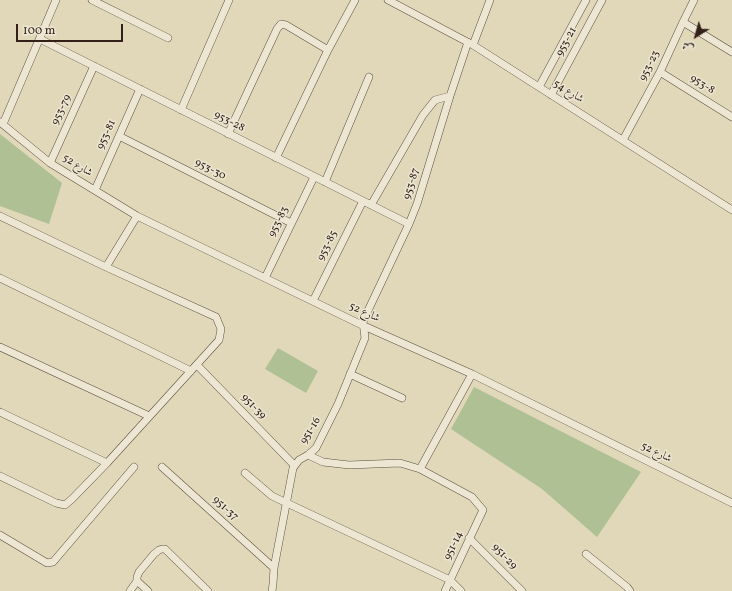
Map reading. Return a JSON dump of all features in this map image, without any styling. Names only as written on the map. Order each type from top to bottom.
[{"type":"street","points":[[2,123],[56,0]]},
{"type":"street","points":[[92,0],[168,38]]},
{"type":"street","points":[[181,110],[230,0]]},
{"type":"street","points":[[276,158],[328,50],[355,0]]},
{"type":"street","name":"شارع 54","points":[[388,0],[470,44],[732,210]]},
{"type":"street","name":"953-87","points":[[364,326],[365,317],[417,204],[450,96],[470,44],[490,0]]},
{"type":"street","name":"953-21","points":[[539,87],[586,0]]},
{"type":"street","name":"953-21","points":[[551,95],[602,0]]},
{"type":"street","name":"953-23","points":[[623,140],[660,72],[694,0]]},
{"type":"street","points":[[683,22],[732,52]]},
{"type":"street","points":[[228,134],[277,28],[281,24],[286,24],[328,50]]},
{"type":"street","name":"953-28","points":[[40,39],[409,224]]},
{"type":"street","name":"953-79","points":[[50,163],[94,66]]},
{"type":"street","name":"953-8","points":[[660,72],[732,117]]},
{"type":"street","points":[[325,182],[369,76]]},
{"type":"street","name":"953-81","points":[[95,190],[140,89]]},
{"type":"street","points":[[372,206],[422,114],[435,100],[450,96]]},
{"type":"street","name":"شارع 52","points":[[2,123],[50,163],[137,216],[364,326],[472,374],[732,503]]},
{"type":"street","name":"953-30","points":[[119,136],[291,222]]},
{"type":"street","name":"953-83","points":[[265,278],[314,177]]},
{"type":"street","name":"953-85","points":[[314,301],[363,201]]},
{"type":"street","points":[[0,216],[106,267],[216,317],[221,329],[219,340],[197,365],[65,505],[56,503],[0,476]]},
{"type":"street","points":[[106,267],[137,216]]},
{"type":"street","points":[[0,278],[191,371]]},
{"type":"street","name":"951-16","points":[[294,465],[316,448],[333,415],[365,338],[364,326]]},
{"type":"street","points":[[0,347],[149,416]]},
{"type":"street","name":"951-39","points":[[197,365],[294,465]]},
{"type":"street","points":[[350,374],[402,398]]},
{"type":"street","points":[[308,455],[323,462],[349,465],[400,463],[420,469],[472,374]]},
{"type":"street","points":[[0,412],[107,462]]},
{"type":"street","points":[[272,591],[274,584],[274,568],[294,465]]},
{"type":"street","points":[[0,535],[47,563],[53,562],[134,467]]},
{"type":"street","name":"951-37","points":[[162,468],[274,568]]},
{"type":"street","name":"951-14","points":[[420,469],[472,497],[483,510],[445,591]]},
{"type":"street","points":[[245,473],[272,496],[450,580],[461,591]]},
{"type":"street","name":"951-29","points":[[469,538],[522,591]]},
{"type":"street","points":[[130,591],[137,581],[139,572],[149,560],[159,550],[165,549],[208,591]]},
{"type":"street","points":[[586,554],[630,591]]},
{"type":"street","points":[[137,581],[148,591]]},
{"type":"green space","points":[[0,134],[62,183],[49,224],[0,206]]},
{"type":"green space","points":[[278,348],[318,371],[306,393],[265,369]]},
{"type":"green space","points":[[474,387],[641,472],[597,537],[542,489],[451,429]]}]
